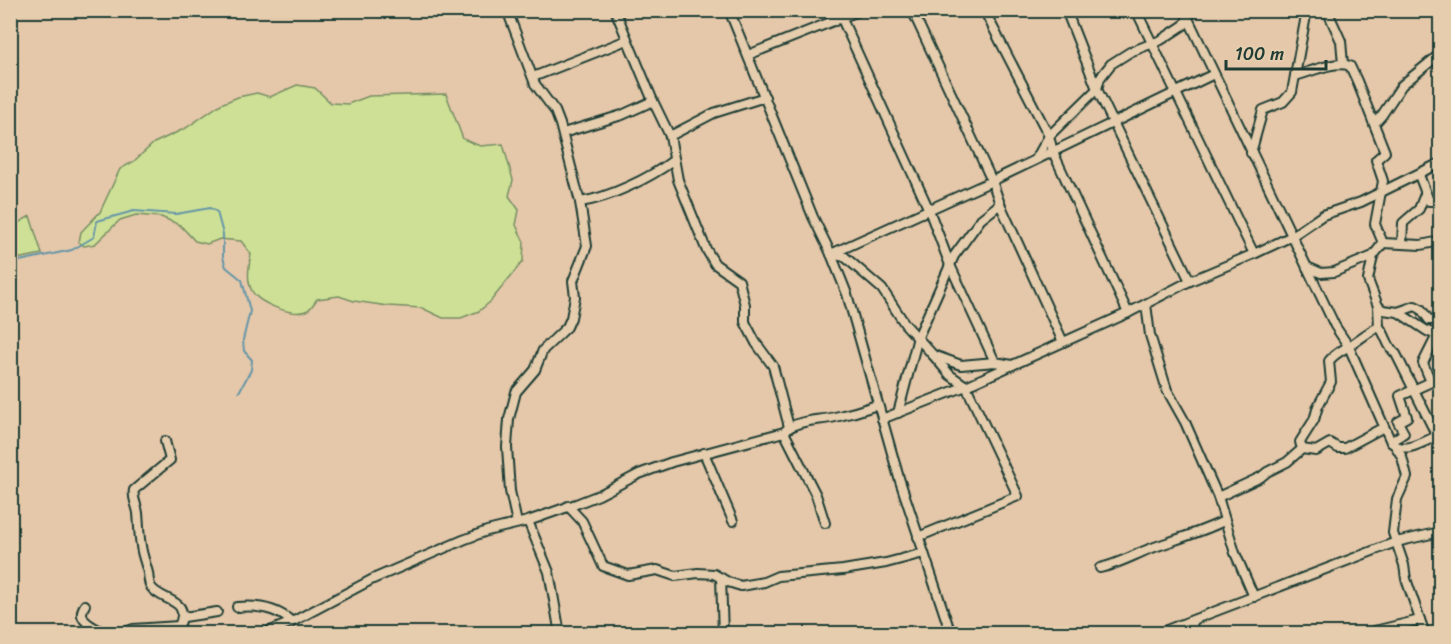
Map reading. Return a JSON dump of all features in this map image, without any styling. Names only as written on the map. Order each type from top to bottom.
[{"type":"street","points":[[517,523],[510,491],[507,447],[509,419],[516,392],[535,370],[543,350],[567,327],[574,309],[573,281],[586,246],[580,202],[563,133],[555,111],[533,77],[508,12],[518,10]]},
{"type":"street","points":[[615,10],[670,136],[678,180],[706,249],[715,264],[738,281],[745,304],[745,322],[756,343],[773,366],[786,430],[816,495],[825,523]]},
{"type":"street","points":[[729,10],[853,312],[877,405],[951,633]]},
{"type":"street","points":[[830,10],[838,20],[929,210],[950,265],[995,362]]},
{"type":"street","points":[[748,55],[861,10]]},
{"type":"street","points":[[912,10],[992,181],[1000,204],[1063,342]]},
{"type":"street","points":[[984,10],[1049,136],[1053,152],[1128,313]]},
{"type":"street","points":[[1066,10],[1097,89],[1190,281]]},
{"type":"street","points":[[1136,10],[1254,254]]},
{"type":"street","points":[[1251,153],[1263,110],[1283,102],[1292,92],[1307,10]]},
{"type":"street","points":[[1330,12],[1341,41],[1343,64]]},
{"type":"street","points":[[1036,159],[1049,136],[1097,89],[1100,78],[1111,64],[1130,52],[1152,45],[1184,25],[1188,13]]},
{"type":"street","points":[[1188,13],[1251,153],[1335,326],[1348,347],[1384,427],[1402,457],[1407,477],[1401,488],[1395,510],[1393,533],[1425,633]]},
{"type":"street","points":[[533,77],[627,40]]},
{"type":"street","points":[[1374,124],[1402,85],[1440,54]]},
{"type":"street","points":[[1295,76],[1343,64],[1350,66],[1358,81],[1384,152],[1376,160],[1383,181],[1375,224],[1383,243]]},
{"type":"street","points":[[831,254],[992,181],[1214,74]]},
{"type":"street","points":[[670,136],[714,113],[765,97]]},
{"type":"street","points":[[563,133],[622,115],[653,101]]},
{"type":"street","points":[[580,202],[602,197],[644,178],[674,160]]},
{"type":"street","points":[[882,419],[966,386],[1128,313],[1190,281],[1292,236],[1323,215],[1361,202],[1440,163]]},
{"type":"street","points":[[1419,175],[1429,201],[1440,201]]},
{"type":"street","points":[[1402,244],[1403,223],[1419,209],[1425,194]]},
{"type":"street","points":[[898,413],[918,337],[950,265],[967,236],[981,219],[1000,204]]},
{"type":"street","points":[[1383,243],[1421,245],[1440,241]]},
{"type":"street","points":[[1383,243],[1373,256],[1368,280],[1378,306],[1379,327],[1383,331],[1389,348],[1396,354],[1439,436],[1404,449],[1393,444]]},
{"type":"street","points":[[831,254],[845,257],[882,289],[904,324],[950,375],[966,386],[1018,496],[918,537]]},
{"type":"street","points":[[1307,267],[1321,273],[1334,272],[1373,256]]},
{"type":"street","points":[[1146,304],[1150,335],[1167,390],[1190,432],[1218,497],[1224,521],[1254,597]]},
{"type":"street","points":[[1378,306],[1383,310],[1398,312],[1415,306],[1421,309],[1430,320],[1440,321]]},
{"type":"street","points":[[1393,444],[1404,433],[1398,422],[1407,417],[1400,396],[1431,382],[1423,363],[1438,336],[1398,312]]},
{"type":"street","points":[[1302,449],[1300,442],[1314,420],[1318,406],[1331,382],[1329,361],[1340,350],[1379,327]]},
{"type":"street","points":[[933,355],[961,364],[995,362],[1012,365]]},
{"type":"street","points":[[263,633],[292,622],[373,579],[463,540],[528,521],[599,495],[639,474],[806,422],[833,418],[877,405]]},
{"type":"street","points":[[1218,497],[1261,477],[1287,462],[1302,449],[1316,451],[1330,443],[1338,448],[1345,448],[1384,427]]},
{"type":"street","points":[[122,633],[134,629],[181,630],[184,617],[176,602],[153,590],[149,582],[133,494],[134,490],[170,460],[165,441]]},
{"type":"street","points":[[704,453],[733,521]]},
{"type":"street","points":[[568,506],[582,521],[603,566],[617,573],[628,575],[657,570],[675,576],[706,573],[714,574],[741,586],[753,585],[778,576],[843,570],[886,563],[924,553]]},
{"type":"street","points":[[528,521],[549,572],[560,633]]},
{"type":"street","points":[[1100,568],[1116,565],[1145,551],[1197,534],[1224,521]]},
{"type":"street","points":[[1156,633],[1254,597],[1329,566],[1396,542],[1440,531]]},
{"type":"street","points":[[721,578],[723,633]]},
{"type":"street","points":[[85,605],[82,616],[85,622],[105,633]]},
{"type":"street","points":[[237,607],[254,605],[284,615],[292,622]]},
{"type":"street","points":[[184,617],[217,612]]},
{"type":"street","points":[[1362,633],[1420,620]]},
{"type":"street","points":[[1191,621],[1195,633]]},
{"type":"green space","points":[[297,85],[315,88],[331,103],[348,104],[369,96],[446,94],[463,139],[480,146],[503,144],[513,180],[509,196],[519,210],[516,225],[524,242],[523,261],[490,302],[479,311],[461,318],[443,318],[422,308],[388,306],[354,301],[339,296],[317,299],[308,310],[302,312],[286,311],[262,301],[252,291],[249,278],[251,254],[241,241],[220,239],[207,244],[195,241],[180,225],[161,217],[136,215],[120,220],[95,244],[84,246],[79,242],[81,232],[100,212],[120,169],[133,162],[154,143],[186,128],[221,104],[238,97],[257,93],[270,97]]},
{"type":"green space","points":[[30,216],[42,254],[11,260],[11,227]]},
{"type":"waterway","points":[[10,263],[72,250],[94,237],[97,221],[134,211],[176,214],[210,208],[217,212],[223,234],[223,257],[226,267],[242,280],[250,311],[243,340],[244,351],[252,360],[251,370],[239,392]]}]
